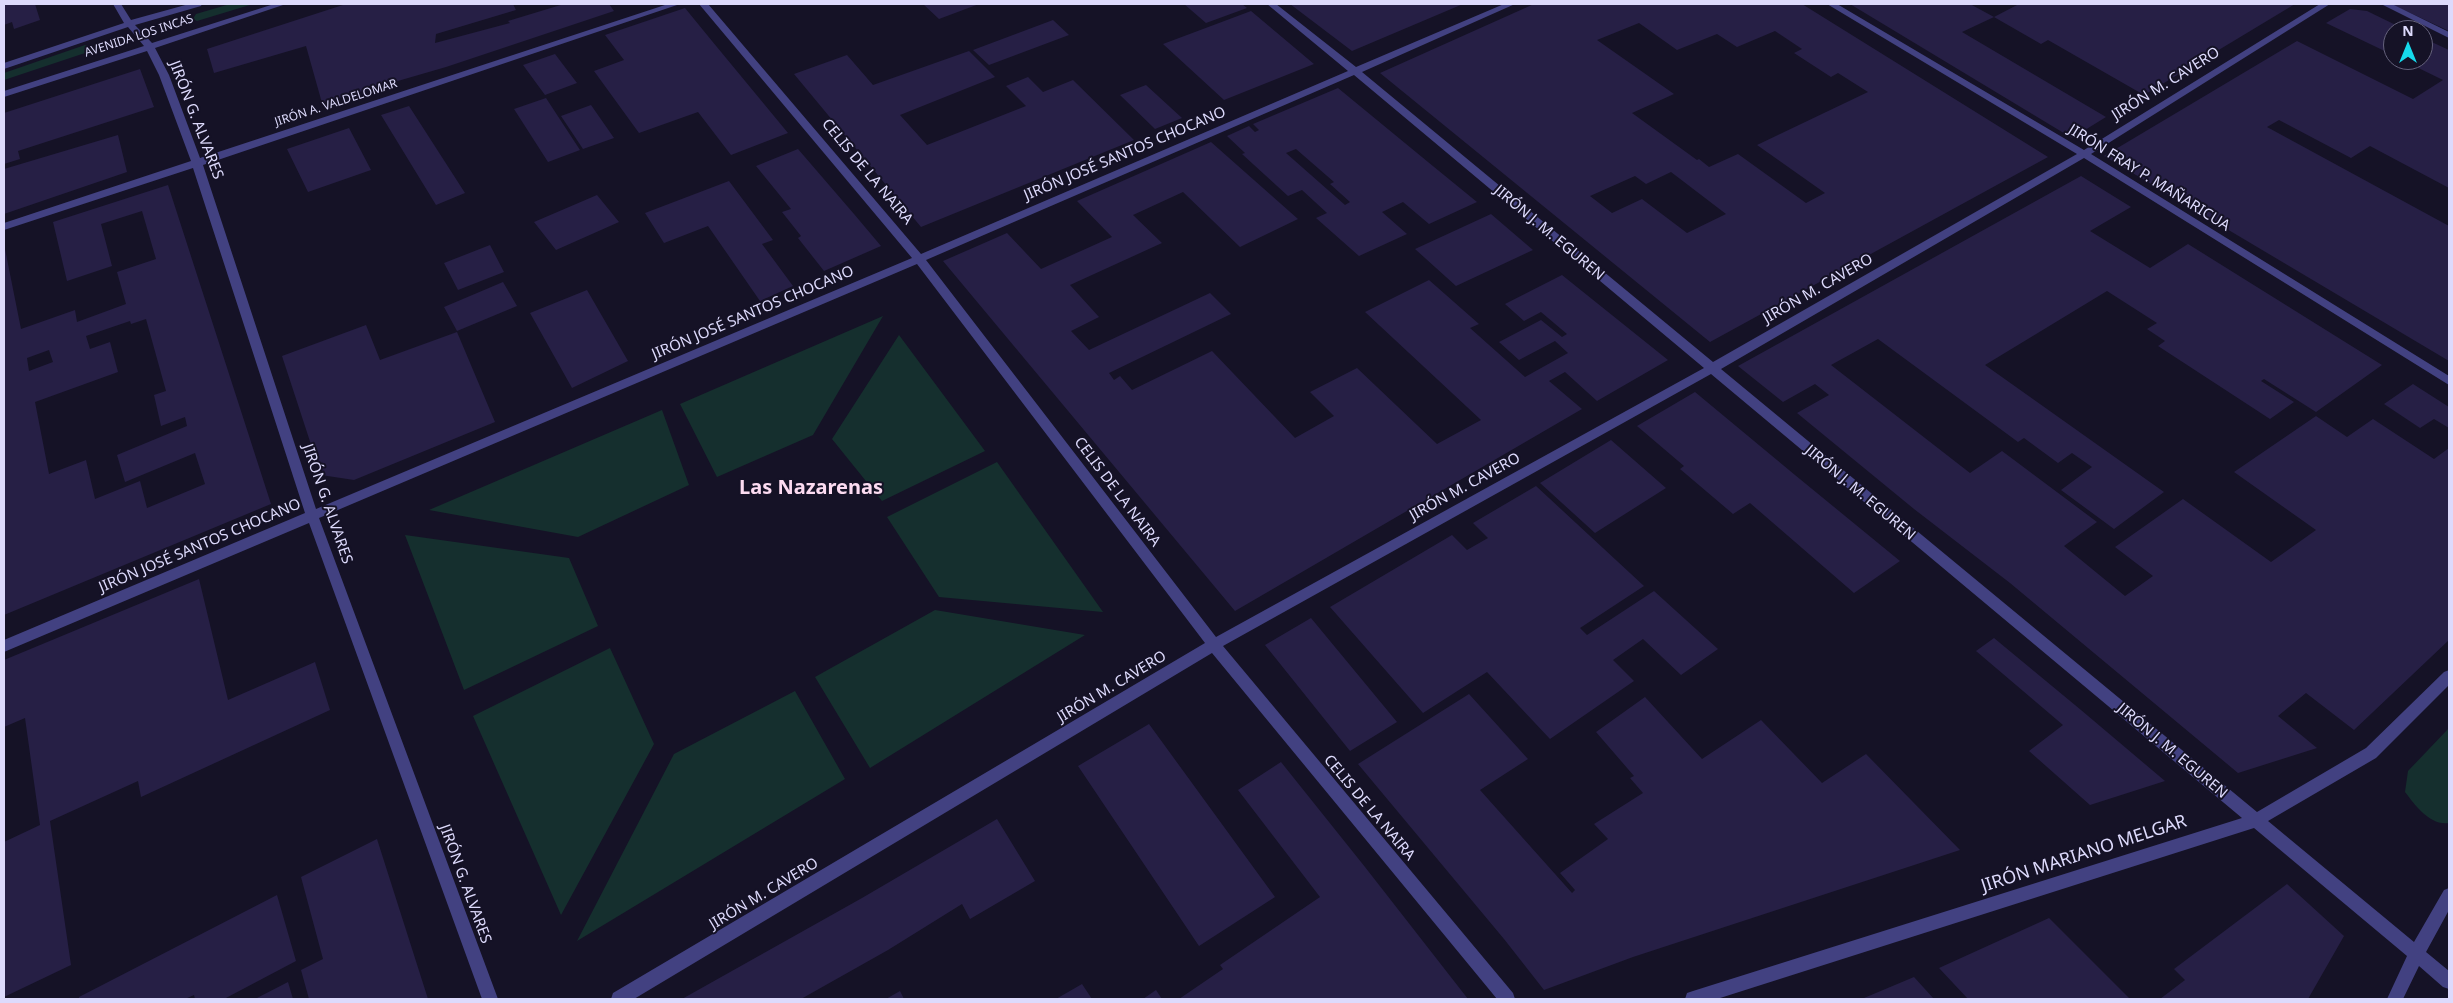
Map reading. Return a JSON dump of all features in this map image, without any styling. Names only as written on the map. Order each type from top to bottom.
[{"type":"street","name":"JIRÓN G. ALVARES","points":[[117,4],[129,24],[149,45],[164,75],[197,163],[312,515],[490,999]]},
{"type":"street","name":"AVENIDA LOS INCAS","points":[[4,66],[129,24],[198,4]]},
{"type":"street","name":"AVENIDA LOS INCAS","points":[[4,94],[149,45],[282,4]]},
{"type":"street","name":"JIRÓN A. VALDELOMAR","points":[[4,227],[676,4]]},
{"type":"street","name":"CELIS DE LA NAIRA","points":[[703,4],[920,259],[1214,645],[1507,999]]},
{"type":"street","name":"JIRÓN J. M. EGUREN","points":[[1271,4],[1356,72],[2449,981]]},
{"type":"street","name":"JIRÓN JOSÉ SANTOS CHOCANO","points":[[4,646],[920,259],[1511,4]]},
{"type":"street","name":"JIRÓN FRAY P. MAÑARICUA","points":[[1831,4],[2084,154],[2449,381]]},
{"type":"street","name":"JIRÓN M. CAVERO","points":[[619,999],[1214,645],[1711,369],[2084,154],[2326,4]]},
{"type":"street","points":[[2385,4],[2449,35]]},
{"type":"street","name":"JIRÓN MARIANO MELGAR","points":[[1694,999],[2255,820],[2371,754],[2449,676]]},
{"type":"street","points":[[2394,999],[2416,954],[2449,896]]},
{"type":"green space","points":[[230,4],[253,4],[197,21],[193,19],[196,14]]},
{"type":"green space","points":[[85,45],[92,48],[88,52],[4,80],[4,73]]},
{"type":"green space","points":[[883,316],[813,435],[717,477],[680,404]]},
{"type":"green space","points":[[899,335],[985,451],[882,501],[832,439]]},
{"type":"green space","points":[[662,410],[689,485],[578,537],[429,510]]},
{"type":"green space","points":[[997,462],[1103,612],[939,597],[887,517]]},
{"type":"green space","points":[[405,535],[569,558],[598,626],[464,690]]},
{"type":"green space","points":[[935,610],[1085,635],[870,768],[815,677]]},
{"type":"green space","points":[[610,648],[654,744],[561,915],[473,716]]},
{"type":"green space","points":[[795,691],[845,779],[577,941],[674,754]]},
{"type":"green space","points":[[2449,728],[2449,823],[2442,823],[2424,814],[2405,792],[2408,771]]},
{"type":"building","points":[[4,4],[35,4],[40,20],[14,29],[12,22],[4,25]]},
{"type":"building","points":[[346,4],[513,4],[516,10],[436,34],[435,43],[510,23],[508,21],[564,4],[609,4],[614,11],[446,67],[322,103],[306,46],[214,73],[207,49]]},
{"type":"building","points":[[923,4],[979,4],[939,19]]},
{"type":"building","points":[[1184,4],[1242,4],[1247,8],[1206,23]]},
{"type":"building","points":[[1290,4],[1463,4],[1352,51]]},
{"type":"building","points":[[1534,4],[1802,4],[2048,157],[1710,342],[1380,73]],"holes":[[[1639,23],[1677,50],[1717,34],[1737,47],[1775,31],[1802,49],[1794,53],[1831,77],[1838,73],[1868,92],[1757,145],[1825,193],[1806,203],[1738,154],[1709,167],[1632,113],[1674,94],[1597,40]],[[1671,172],[1726,214],[1687,233],[1642,199],[1612,213],[1590,196],[1635,176],[1646,184]]]},
{"type":"building","points":[[1850,4],[1970,4],[1994,17],[1962,32],[2106,117],[2072,138]]},
{"type":"building","points":[[2019,4],[2295,4],[2144,95],[2048,40],[2041,44],[1994,17]]},
{"type":"building","points":[[2391,4],[2449,4],[2449,31],[2433,24],[2433,20],[2425,20]]},
{"type":"building","points":[[685,8],[788,133],[731,155],[698,112],[639,133],[594,71],[624,60],[605,35]]},
{"type":"building","points":[[2350,9],[2367,11],[2385,20],[2383,20],[2383,50],[2326,23]]},
{"type":"building","points":[[1251,11],[1314,64],[1224,100],[1163,44]]},
{"type":"building","points":[[1053,20],[1069,35],[989,65],[973,50]]},
{"type":"building","points":[[2297,41],[2413,99],[2443,80],[2422,70],[2433,70],[2433,43],[2449,50],[2449,188],[2370,146],[2351,158],[2279,120],[2267,127],[2449,226],[2449,361],[2104,156]]},
{"type":"building","points":[[969,51],[995,77],[900,115],[927,145],[1026,106],[1006,86],[1028,77],[1043,92],[1073,80],[1134,140],[921,227],[794,74],[847,55],[873,85]]},
{"type":"building","points":[[555,54],[577,83],[545,95],[523,65]]},
{"type":"building","points":[[140,69],[154,107],[18,151],[20,159],[4,164],[4,113]]},
{"type":"building","points":[[1146,85],[1182,118],[1155,129],[1120,95]]},
{"type":"building","points":[[1338,88],[1477,202],[1429,224],[1403,202],[1382,212],[1407,234],[1359,256],[1316,218],[1327,213],[1302,190],[1288,196],[1242,154],[1245,153],[1227,136],[1249,126],[1255,132],[1259,130],[1253,124]],"holes":[[[1296,149],[1334,182],[1330,184],[1350,202],[1345,205],[1286,153]]]},
{"type":"building","points":[[546,98],[580,150],[548,162],[514,109]]},
{"type":"building","points":[[591,105],[614,138],[583,149],[561,116]]},
{"type":"building","points":[[409,106],[465,193],[436,205],[381,115]]},
{"type":"building","points":[[349,128],[371,170],[308,192],[287,149]]},
{"type":"building","points":[[118,135],[127,172],[4,214],[4,169]]},
{"type":"building","points":[[1211,142],[1298,219],[1240,247],[1183,192],[1133,215],[1162,243],[1070,285],[1099,317],[1071,331],[1089,350],[1210,293],[1231,314],[1109,373],[1114,380],[1120,376],[1132,390],[1212,351],[1295,438],[1334,416],[1310,392],[1357,368],[1437,444],[1481,420],[1365,312],[1429,280],[1479,324],[1470,328],[1525,377],[1568,353],[1555,341],[1519,360],[1499,342],[1541,320],[1562,337],[1567,334],[1541,312],[1524,321],[1505,304],[1562,275],[1668,360],[1597,401],[1565,372],[1549,381],[1582,409],[1235,611],[943,261],[1007,233],[1041,269],[1112,237],[1077,201]]},
{"type":"building","points":[[798,149],[881,246],[824,271],[798,238],[801,236],[782,212],[791,209],[756,166]]},
{"type":"building","points":[[2081,176],[2131,207],[2090,231],[2150,268],[2188,244],[2382,365],[2316,412],[2264,379],[2261,381],[2294,402],[2270,419],[2158,346],[2165,341],[2147,329],[2157,323],[2107,291],[1985,365],[2164,492],[2114,529],[2061,490],[2092,467],[2072,453],[2058,463],[2024,438],[2018,442],[1878,339],[1831,365],[1970,473],[2002,451],[2097,522],[2064,546],[2125,596],[2153,576],[2115,547],[2183,499],[2271,562],[2316,530],[2234,472],[2316,416],[2347,437],[2373,419],[2434,459],[2449,448],[2449,640],[2354,730],[2306,693],[2278,716],[2317,748],[2238,773],[2010,583],[1914,509],[1797,413],[1829,395],[1815,384],[1783,402],[1738,366]]},
{"type":"building","points":[[729,181],[773,240],[762,244],[793,286],[760,301],[708,226],[664,243],[645,213]]},
{"type":"building","points":[[168,185],[271,504],[4,615],[4,244],[21,329],[75,310],[77,322],[126,304],[117,272],[156,259],[142,211],[101,224],[112,266],[67,281],[53,222]],"holes":[[[146,319],[166,391],[154,395],[161,426],[185,417],[187,426],[117,455],[125,482],[195,453],[205,484],[147,508],[140,481],[95,499],[86,460],[49,474],[35,402],[118,372],[110,342],[90,349],[86,336],[130,321],[131,324]],[[49,350],[53,362],[29,371],[27,358]]]},
{"type":"building","points":[[597,195],[619,222],[556,250],[534,222]]},
{"type":"building","points":[[1491,214],[1533,250],[1456,286],[1415,249]]},
{"type":"building","points":[[490,245],[504,272],[458,290],[444,263]]},
{"type":"building","points":[[503,282],[517,306],[457,331],[444,307]]},
{"type":"building","points":[[587,290],[628,361],[572,388],[530,313]]},
{"type":"building","points":[[366,325],[380,360],[457,332],[495,422],[354,480],[321,475],[282,356]]},
{"type":"building","points":[[2413,384],[2449,407],[2449,428],[2434,419],[2420,428],[2384,404]]},
{"type":"building","points":[[1695,392],[1900,561],[1854,593],[1750,503],[1733,514],[1680,469],[1684,466],[1637,426]]},
{"type":"building","points":[[1611,440],[1666,488],[1595,533],[1540,483]]},
{"type":"building","points":[[1536,486],[1644,586],[1580,628],[1587,635],[1654,591],[1718,649],[1681,675],[1643,639],[1613,660],[1634,681],[1550,739],[1487,672],[1423,713],[1330,607],[1452,535],[1467,550],[1488,538],[1473,523]]},
{"type":"building","points":[[199,579],[228,700],[315,662],[330,710],[141,797],[138,781],[50,821],[71,965],[4,997],[4,842],[40,825],[25,718],[4,727],[4,660]]},
{"type":"building","points":[[1311,618],[1397,722],[1350,751],[1265,645]]},
{"type":"building","points":[[1994,638],[2165,781],[2090,805],[2029,751],[2063,725],[1976,651]]},
{"type":"building","points":[[1469,694],[1528,759],[1480,790],[1572,893],[1575,890],[1560,873],[1608,839],[1594,824],[1643,793],[1630,778],[1634,776],[1596,732],[1645,697],[1702,759],[1761,720],[1822,783],[1866,754],[1960,850],[1633,957],[1544,990],[1504,939],[1358,764]]},
{"type":"building","points":[[1149,724],[1275,897],[1199,946],[1078,766]]},
{"type":"building","points":[[1281,762],[1468,999],[1179,999],[1223,969],[1220,965],[1320,897],[1238,790]]},
{"type":"building","points":[[997,819],[1035,881],[970,919],[962,904],[888,950],[801,999],[682,999],[862,898]]},
{"type":"building","points":[[377,839],[428,999],[309,999],[301,970],[323,959],[301,877]]},
{"type":"building","points":[[2287,884],[2344,936],[2308,999],[2160,999],[2185,980],[2174,969]]},
{"type":"building","points":[[277,895],[296,961],[224,999],[195,999],[194,995],[185,999],[79,999],[79,997]]},
{"type":"building","points":[[2049,918],[2130,999],[1968,999],[1939,968]]},
{"type":"building","points":[[1914,977],[1934,999],[1864,998]]},
{"type":"building","points":[[288,982],[293,999],[255,999]]},
{"type":"building","points":[[1082,984],[1092,999],[1056,999]]},
{"type":"building","points":[[1156,990],[1162,999],[1143,999]]},
{"type":"building","points":[[900,991],[904,999],[886,999]]},
{"type":"district","name":"Las Nazarenas","points":[[811,488]]}]
